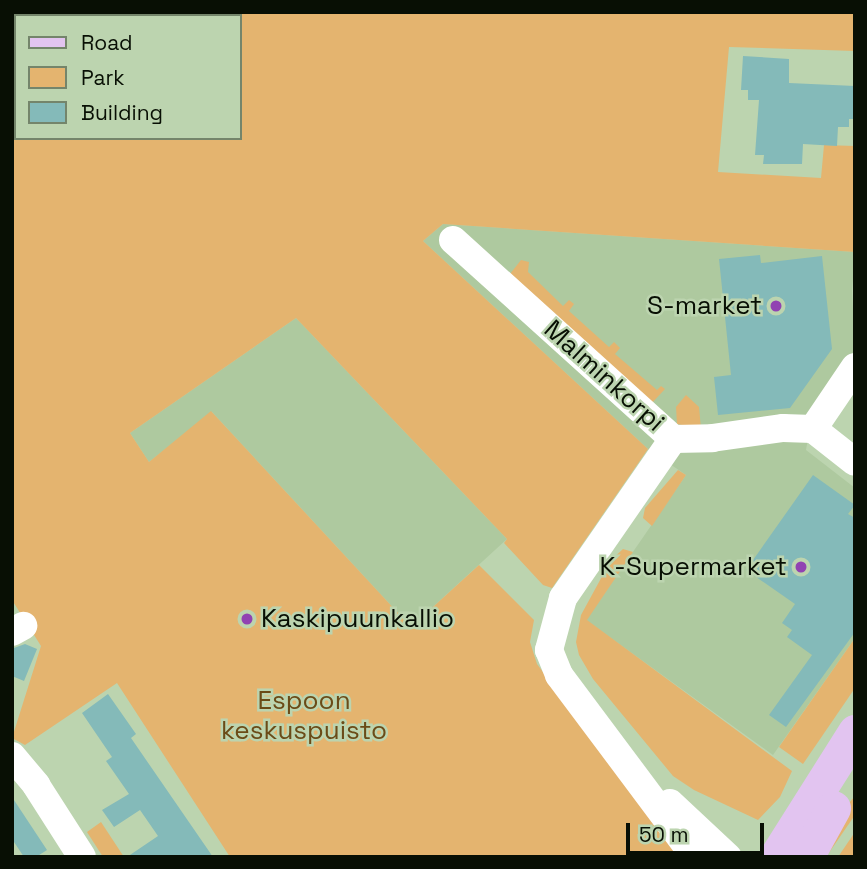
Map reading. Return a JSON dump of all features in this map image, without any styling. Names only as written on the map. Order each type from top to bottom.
[{"type":"main road","points":[[776,857],[855,733]]},
{"type":"main road","points":[[806,857],[855,771]]},
{"type":"street","name":"Malminkorpi","points":[[453,240],[673,439],[712,438],[783,428],[813,429]]},
{"type":"street","points":[[855,367],[813,429],[855,462]]},
{"type":"street","points":[[673,439],[563,598],[549,650],[559,675],[695,857]]},
{"type":"street","points":[[12,756],[36,786],[82,857]]},
{"type":"street","points":[[640,780],[685,815],[728,857]]},
{"type":"shaded area","points":[[443,224],[855,252],[852,291],[855,351],[812,414],[806,450],[855,488],[855,638],[773,755],[586,620],[686,475],[648,449],[423,241]]},
{"type":"shaded area","points":[[296,318],[507,539],[411,627],[212,412],[149,462],[130,433]]},
{"type":"green space","name":"Espoon keskuspuisto","points":[[12,12],[855,12],[855,51],[729,47],[718,172],[821,178],[824,145],[855,146],[855,252],[443,224],[423,241],[648,449],[552,588],[543,585],[504,543],[507,539],[296,318],[130,433],[149,462],[211,411],[411,627],[479,565],[534,620],[530,642],[537,664],[680,857],[230,857],[117,683],[25,745],[12,738],[41,646],[12,600]]},
{"type":"green space","points":[[521,260],[529,262],[528,272],[563,306],[569,300],[574,304],[569,311],[609,347],[614,342],[620,348],[615,354],[657,390],[661,386],[665,389],[651,404],[510,274]]},
{"type":"green space","points":[[686,395],[699,407],[701,429],[677,424],[676,407]]},
{"type":"green space","points":[[678,470],[686,475],[652,526],[643,518],[645,508]]},
{"type":"green space","points":[[623,549],[633,552],[587,620],[792,771],[780,797],[758,820],[694,790],[673,776],[593,679],[579,655],[576,642],[581,615],[611,560]]},
{"type":"green space","points":[[855,638],[855,688],[803,764],[779,747]]},
{"type":"green space","points":[[855,796],[855,815],[826,857],[836,818]]},
{"type":"green space","points":[[101,822],[124,857],[103,857],[87,832]]},
{"type":"green space","points":[[855,832],[855,857],[838,857]]},
{"type":"building","points":[[743,56],[789,59],[789,83],[855,86],[855,119],[849,119],[849,127],[838,127],[837,146],[803,144],[802,164],[763,164],[764,155],[755,155],[759,100],[748,100],[748,90],[741,90]]},
{"type":"building","name":"S-market","points":[[760,255],[761,263],[822,256],[832,349],[790,408],[718,415],[714,377],[731,375],[719,259]]},
{"type":"building","name":"K-Supermarket","points":[[813,475],[855,505],[848,514],[855,518],[855,632],[786,727],[769,715],[812,655],[787,637],[792,630],[782,623],[795,604],[746,570]]},
{"type":"building","points":[[25,644],[37,649],[24,681],[12,676],[12,652],[14,648]]},
{"type":"building","points":[[108,694],[136,734],[131,738],[213,857],[127,857],[158,836],[140,810],[114,827],[102,810],[129,794],[106,761],[112,757],[82,713]]},
{"type":"building","points":[[12,797],[47,850],[36,857],[24,857],[12,839]]},
{"type":"place","name":"S-market","points":[[776,306]]},
{"type":"place","name":"K-Supermarket","points":[[801,567]]},
{"type":"place","name":"Kaskipuunkallio","points":[[247,619]]}]
